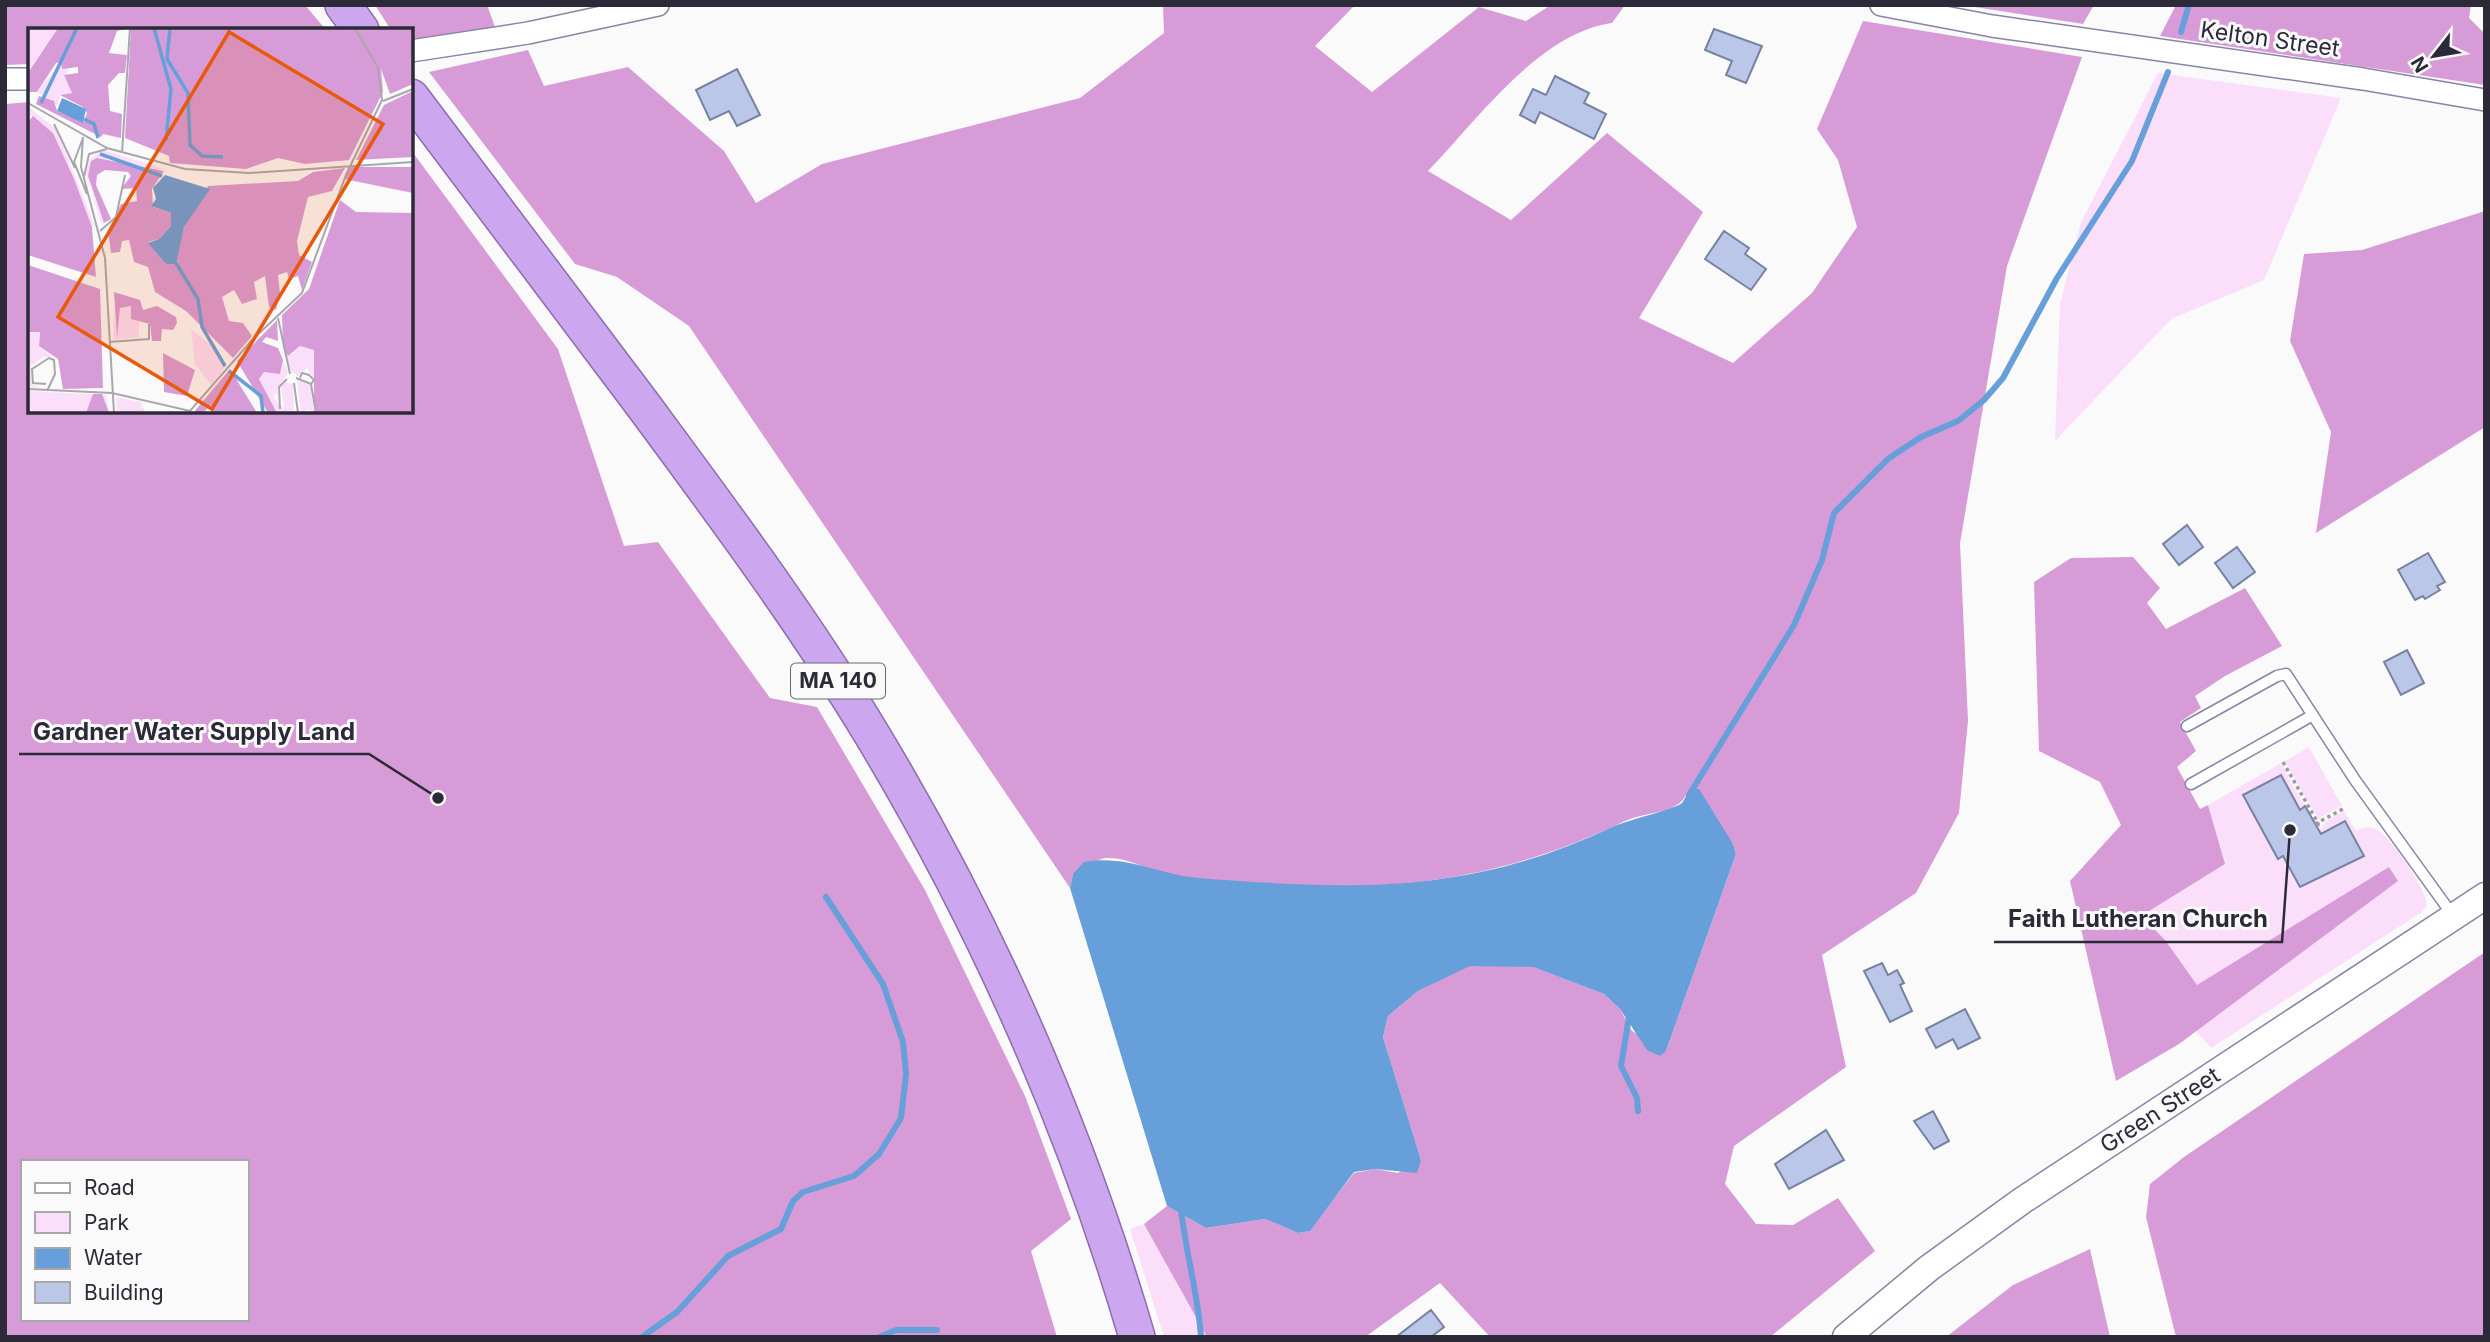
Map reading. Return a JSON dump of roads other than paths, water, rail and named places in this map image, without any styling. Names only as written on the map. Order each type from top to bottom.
[{"type":"highway","points":[[342,5],[359,28]]},
{"type":"highway","name":"MA 140","points":[[413,100],[750,549],[831,669],[896,775],[975,924],[1030,1042],[1096,1208],[1137,1337]]},
{"type":"street","points":[[413,51],[466,44],[658,5]]},
{"type":"street","name":"Kelton Street","points":[[1881,5],[1992,26],[2363,79],[2485,100]]},
{"type":"street","points":[[5,79],[28,79]]},
{"type":"street","name":"Green Street","points":[[1846,1337],[1929,1268],[2023,1200],[2485,896]]},
{"type":"lane","points":[[2187,726],[2282,673],[2291,680],[2367,798],[2454,917]]},
{"type":"lane","points":[[2191,784],[2313,715]]},
{"type":"water","points":[[1690,789],[1699,789],[1733,844],[1736,854],[1666,1051],[1660,1056],[1647,1050],[1620,1009],[1604,994],[1533,967],[1470,966],[1418,991],[1388,1016],[1383,1037],[1421,1160],[1417,1173],[1375,1169],[1354,1172],[1310,1231],[1298,1233],[1265,1219],[1206,1228],[1167,1206],[1070,888],[1073,874],[1084,862],[1128,862],[1198,878],[1307,885],[1359,885],[1459,876],[1508,865],[1559,849],[1619,824],[1678,805]]},
{"type":"waterway","points":[[2181,32],[2189,5]]},
{"type":"waterway","points":[[1689,795],[1794,625],[1822,560],[1834,513],[1889,458],[1921,437],[1958,421],[1984,400],[2003,378],[2057,278],[2132,161],[2168,72]]},
{"type":"waterway","points":[[642,1337],[677,1312],[728,1256],[781,1229],[793,1201],[803,1192],[854,1176],[879,1154],[901,1118],[906,1074],[903,1042],[883,984],[826,897]]},
{"type":"waterway","points":[[1629,1017],[1621,1066],[1637,1098],[1638,1111]]},
{"type":"waterway","points":[[1181,1210],[1201,1337]]},
{"type":"waterway","points":[[879,1337],[896,1330],[937,1330]]},
{"type":"place","name":"Gardner Water Supply Land","points":[[438,798]]},
{"type":"place","name":"Faith Lutheran Church","points":[[2290,830]]}]
